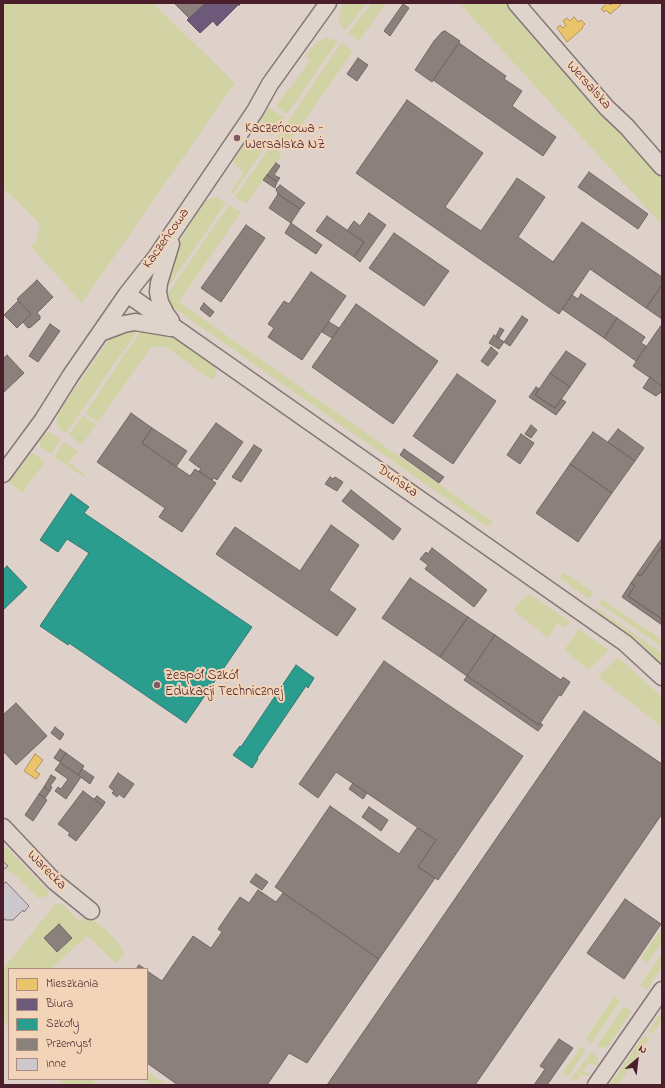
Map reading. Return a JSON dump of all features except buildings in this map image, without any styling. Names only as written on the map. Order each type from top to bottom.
[{"type":"street","name":"Kaczeńcowa","points":[[3,474],[42,421],[71,375],[127,294],[156,257],[255,111],[270,84],[328,3]]},
{"type":"street","name":"Wersalska","points":[[516,3],[607,108],[627,127],[662,167]]},
{"type":"street","points":[[176,227],[161,274],[158,292],[160,302],[166,314],[179,330]]},
{"type":"street","name":"Duńska","points":[[127,294],[610,632],[662,677]]},
{"type":"street","points":[[100,333],[124,324],[135,322],[179,330]]},
{"type":"street","name":"Warecka","points":[[3,827],[54,881],[91,911]]},
{"type":"street","points":[[596,1085],[662,990]]},
{"type":"green space","points":[[3,3],[153,3],[235,83],[82,303],[31,247],[36,241],[40,224],[3,188]]},
{"type":"green space","points":[[343,3],[367,3],[345,30],[339,21],[339,14]]},
{"type":"green space","points":[[372,3],[386,3],[359,41],[348,33]]},
{"type":"green space","points":[[459,3],[509,3],[662,173],[662,225]]},
{"type":"green space","points":[[326,38],[338,41],[287,114],[276,106],[310,60],[305,57],[310,49],[316,43]]},
{"type":"green space","points":[[341,43],[353,51],[287,146],[276,139]]},
{"type":"green space","points":[[269,107],[285,118],[272,136],[264,131],[261,119]]},
{"type":"green space","points":[[258,138],[267,144],[232,195],[230,193],[244,172],[236,166],[233,161],[247,140]]},
{"type":"green space","points":[[271,146],[282,154],[246,204],[235,197]]},
{"type":"green space","points":[[211,198],[217,198],[226,203],[162,296],[175,250],[205,201]]},
{"type":"green space","points":[[229,205],[241,212],[179,302],[493,522],[487,527],[171,306],[168,293]]},
{"type":"green space","points":[[141,326],[66,433],[59,429],[56,423],[58,413],[112,335]]},
{"type":"green space","points":[[144,326],[157,330],[185,343],[216,366],[216,375],[212,380],[166,347],[151,347],[98,422],[85,413]]},
{"type":"green space","points":[[83,415],[96,424],[82,445],[69,435]]},
{"type":"green space","points":[[48,432],[61,440],[51,454],[41,448],[40,444],[40,440],[44,434]]},
{"type":"green space","points":[[64,442],[78,451],[69,463],[86,475],[84,477],[54,457]]},
{"type":"green space","points":[[30,454],[35,454],[45,462],[22,493],[9,482]]},
{"type":"green space","points":[[563,572],[594,593],[589,599],[560,578]]},
{"type":"green space","points":[[530,594],[570,622],[565,628],[558,623],[548,638],[513,610],[523,598]]},
{"type":"green space","points":[[602,599],[662,640],[662,647],[599,603]]},
{"type":"green space","points":[[596,608],[662,653],[662,670],[594,612]]},
{"type":"green space","points":[[579,629],[609,650],[589,670],[564,650]]},
{"type":"green space","points":[[618,657],[662,697],[662,727],[598,677]]},
{"type":"green space","points":[[3,847],[7,848],[49,892],[47,896],[39,898],[14,874],[5,869],[8,866],[3,861]]},
{"type":"green space","points":[[55,904],[64,906],[80,922],[85,915],[104,928],[117,941],[125,953],[116,963],[87,936],[52,968],[8,968],[8,1026],[3,1021],[3,969]]},
{"type":"green space","points":[[661,929],[662,942],[648,963],[641,958]]},
{"type":"green space","points":[[662,952],[662,967],[647,990],[640,985]]},
{"type":"green space","points":[[614,997],[620,1001],[592,1043],[586,1038]]},
{"type":"green space","points":[[624,1006],[632,1011],[608,1046],[603,1048],[600,1047],[597,1045]]},
{"type":"green space","points":[[662,1011],[662,1021],[652,1034],[648,1032]]},
{"type":"green space","points":[[644,1035],[649,1039],[618,1085],[610,1085]]},
{"type":"green space","points":[[581,1046],[586,1050],[569,1075],[566,1076],[562,1073]]},
{"type":"green space","points":[[591,1052],[598,1058],[597,1066],[588,1063],[583,1071],[591,1074],[589,1076],[581,1074],[576,1082],[571,1079]]},
{"type":"green space","points":[[148,1072],[167,1085],[151,1085],[144,1080],[148,1080]]},
{"type":"green space","points":[[60,1080],[94,1080],[99,1085],[65,1085]]},
{"type":"place","name":"Kaczeńcowa - Wersalska NŻ","points":[[237,138]]},
{"type":"place","name":"Zespół Szkół Edukacji Technicznej","points":[[157,685]]}]
